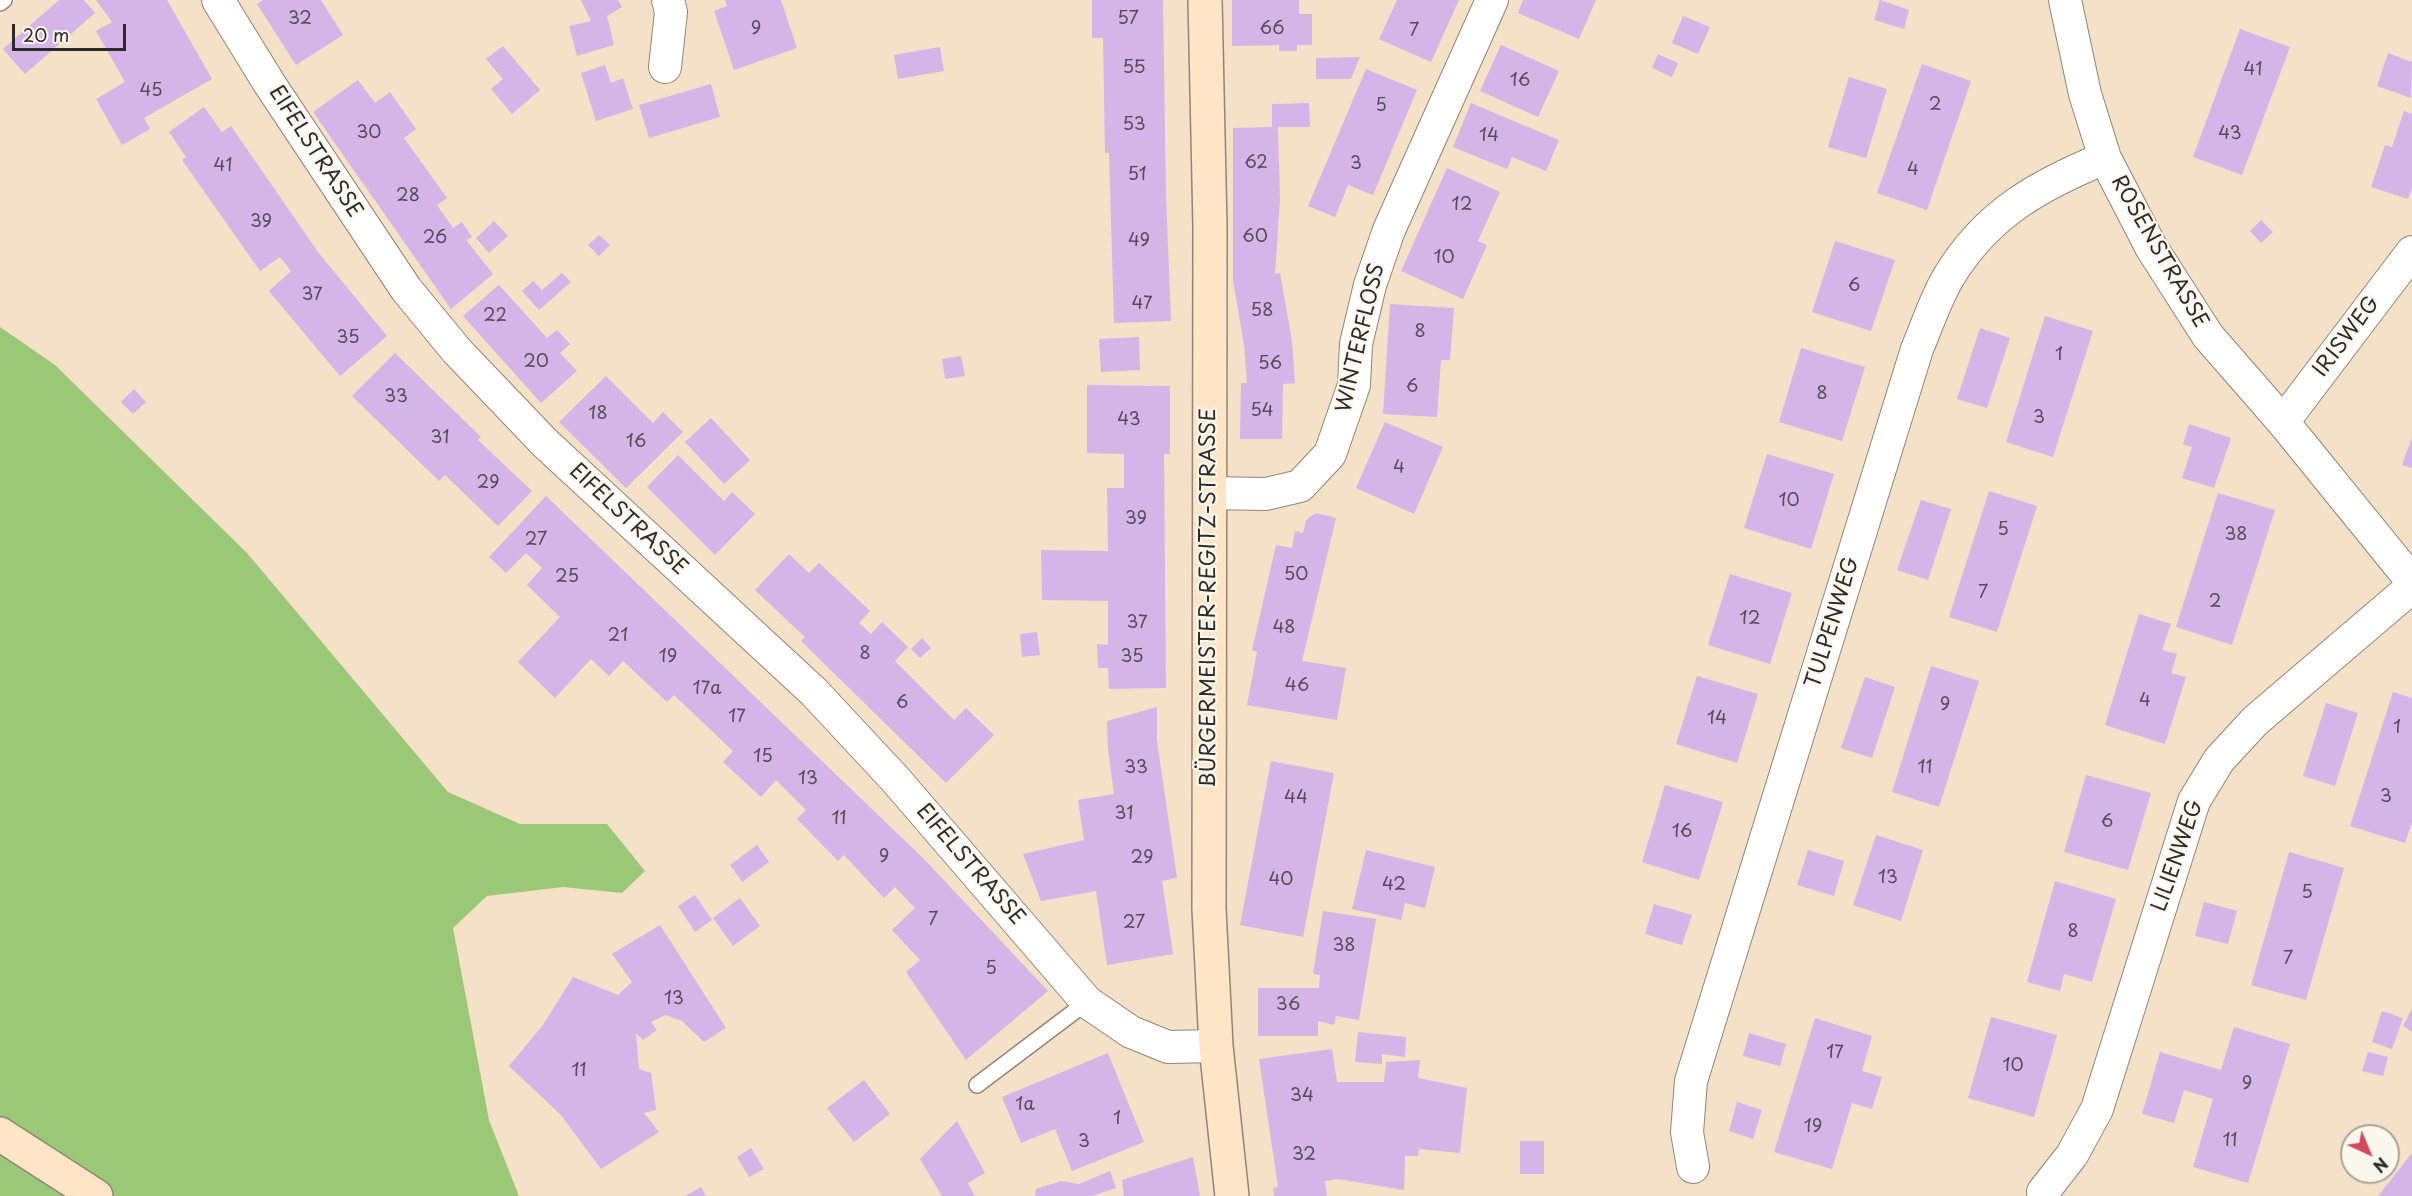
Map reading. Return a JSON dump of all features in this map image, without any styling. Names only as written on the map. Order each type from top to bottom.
[{"type":"street","name":"EIFELSTRASSE","points":[[218,0],[269,83],[406,289],[457,351],[545,443],[814,692],[895,779],[1087,1002],[1131,1032],[1168,1047],[1216,1046]]},
{"type":"street","points":[[665,67],[671,12],[668,0]]},
{"type":"street","name":"BÜRGERMEISTER-REGITZ-STRASSE","points":[[1204,0],[1210,227],[1209,885],[1216,1046],[1232,1196]]},
{"type":"street","name":"WINTERFLOSS","points":[[1210,493],[1266,494],[1300,486],[1330,454],[1354,385],[1356,344],[1365,304],[1389,230],[1492,0]]},
{"type":"street","name":"ROSENSTRASSE","points":[[2066,0],[2085,94],[2105,158],[2151,246],[2208,336],[2283,422],[2412,581]]},
{"type":"street","name":"TULPENWEG","points":[[1693,1167],[1686,1132],[1691,1081],[1917,349],[1947,279],[1969,247],[2013,204],[2072,172],[2105,158]]},
{"type":"street","name":"IRISWEG","points":[[2283,422],[2412,252]]},
{"type":"street","name":"LILIENWEG","points":[[2043,1192],[2072,1155],[2097,1109],[2194,801],[2219,760],[2255,721],[2412,587]]},
{"type":"street","points":[[0,1134],[96,1196]]},
{"type":"lane","points":[[0,3],[3,0]]},
{"type":"lane","points":[[977,1085],[1087,1002]]},
{"type":"green space","points":[[0,327],[55,365],[247,553],[448,792],[520,824],[607,824],[645,871],[622,893],[563,887],[487,896],[453,928],[489,1120],[519,1196],[0,1196]]},
{"type":"building","points":[[59,0],[84,0],[95,13],[25,74],[3,49]]},
{"type":"building","points":[[96,0],[167,0],[212,79],[144,118],[150,129],[122,145],[96,99],[125,82],[96,31],[112,22]]},
{"type":"building","points":[[263,0],[321,0],[343,35],[296,65],[257,4]]},
{"type":"building","points":[[581,0],[618,0],[622,7],[607,16],[614,45],[577,56],[569,26],[591,21]]},
{"type":"building","points":[[725,0],[781,0],[797,48],[734,70],[714,11],[727,6]]},
{"type":"building","points":[[1092,0],[1163,0],[1166,196],[1171,321],[1114,323],[1109,153],[1105,153],[1103,38],[1092,38]]},
{"type":"building","points":[[1232,0],[1299,0],[1299,14],[1312,14],[1312,45],[1297,45],[1297,51],[1279,51],[1279,45],[1232,46]]},
{"type":"building","points":[[1397,0],[1459,0],[1431,62],[1379,39]]},
{"type":"building","points":[[1523,0],[1596,0],[1579,39],[1518,13]]},
{"type":"building","points":[[1880,0],[1909,10],[1904,29],[1874,20]]},
{"type":"building","points":[[1683,16],[1710,27],[1698,54],[1672,43]]},
{"type":"building","points":[[2240,29],[2290,47],[2242,175],[2193,157]]},
{"type":"building","points":[[1501,45],[1559,71],[1538,117],[1480,91]]},
{"type":"building","points":[[503,46],[540,90],[512,114],[491,89],[503,79],[486,59]]},
{"type":"building","points":[[940,47],[944,71],[898,79],[894,55]]},
{"type":"building","points":[[2388,53],[2412,62],[2411,98],[2377,86]]},
{"type":"building","points":[[1658,54],[1678,63],[1672,77],[1652,68]]},
{"type":"building","points":[[1360,57],[1351,79],[1316,79],[1316,58]]},
{"type":"building","points":[[1922,64],[1971,81],[1927,210],[1877,193]]},
{"type":"building","points":[[605,65],[611,83],[623,78],[633,109],[596,121],[581,73]]},
{"type":"building","points":[[1366,69],[1417,90],[1373,195],[1348,185],[1335,217],[1308,206]]},
{"type":"building","points":[[1849,77],[1887,89],[1866,158],[1828,147]]},
{"type":"building","points":[[358,80],[375,103],[390,92],[416,129],[404,138],[447,198],[437,205],[453,228],[462,222],[472,237],[466,240],[493,274],[451,309],[313,112]]},
{"type":"building","points":[[711,84],[720,117],[649,138],[639,105]]},
{"type":"building","points":[[1309,103],[1310,127],[1278,127],[1280,199],[1275,274],[1280,273],[1292,341],[1295,383],[1283,384],[1282,439],[1240,439],[1241,383],[1247,383],[1244,345],[1233,280],[1233,128],[1272,127],[1272,104]]},
{"type":"building","points":[[1471,103],[1559,140],[1546,171],[1512,157],[1507,169],[1453,147]]},
{"type":"building","points":[[204,107],[222,132],[231,126],[318,252],[387,336],[340,376],[269,291],[291,271],[280,257],[260,271],[182,160],[186,157],[169,132]]},
{"type":"building","points":[[2404,111],[2412,114],[2412,188],[2408,199],[2371,187],[2385,145],[2392,147]]},
{"type":"building","points":[[1447,168],[1500,192],[1478,241],[1487,245],[1463,299],[1401,271]]},
{"type":"building","points":[[2261,220],[2273,232],[2261,243],[2250,231]]},
{"type":"building","points":[[494,221],[508,236],[489,253],[476,238]]},
{"type":"building","points":[[599,235],[610,245],[599,256],[588,245]]},
{"type":"building","points":[[1835,241],[1895,260],[1871,331],[1812,312]]},
{"type":"building","points":[[562,273],[571,282],[539,310],[522,291],[533,281],[542,290]]},
{"type":"building","points":[[499,285],[547,338],[557,330],[570,344],[560,353],[577,371],[541,403],[463,316]]},
{"type":"building","points":[[1390,304],[1454,308],[1450,360],[1441,360],[1437,417],[1383,414]]},
{"type":"building","points":[[2045,316],[2093,331],[2053,457],[2006,442]]},
{"type":"building","points":[[1980,328],[2010,338],[1987,408],[1957,399]]},
{"type":"building","points":[[1139,337],[1140,370],[1101,372],[1099,339]]},
{"type":"building","points":[[1801,348],[1865,367],[1842,441],[1779,422]]},
{"type":"building","points":[[395,353],[481,437],[478,440],[532,491],[498,526],[445,475],[439,481],[352,396]]},
{"type":"building","points":[[961,356],[965,376],[945,379],[942,359]]},
{"type":"building","points":[[606,376],[653,423],[663,412],[683,432],[626,488],[559,422]]},
{"type":"building","points":[[1087,385],[1170,386],[1170,454],[1164,454],[1166,688],[1109,689],[1108,668],[1098,668],[1097,644],[1108,645],[1108,601],[1042,600],[1041,550],[1108,551],[1107,488],[1124,488],[1124,454],[1087,453]]},
{"type":"building","points":[[134,389],[146,402],[133,414],[121,402]]},
{"type":"building","points":[[711,418],[750,460],[724,484],[685,442]]},
{"type":"building","points":[[1385,422],[1443,447],[1414,514],[1356,488]]},
{"type":"building","points":[[2189,424],[2231,438],[2214,488],[2182,478],[2192,447],[2183,444]]},
{"type":"building","points":[[2412,437],[2412,468],[2402,465]]},
{"type":"building","points":[[1767,454],[1834,474],[1811,549],[1744,528]]},
{"type":"building","points":[[678,455],[724,501],[732,492],[755,514],[715,555],[647,487]]},
{"type":"building","points":[[1989,491],[2037,506],[1997,632],[1949,617]]},
{"type":"building","points":[[2218,493],[2275,510],[2232,645],[2176,627]]},
{"type":"building","points":[[546,496],[924,859],[1048,991],[966,1060],[906,972],[920,960],[892,930],[915,908],[895,887],[884,898],[844,855],[838,861],[797,819],[806,810],[776,780],[761,797],[723,762],[733,751],[674,695],[667,702],[623,661],[609,676],[591,659],[555,698],[518,662],[560,617],[527,585],[542,568],[526,553],[506,573],[489,557]]},
{"type":"building","points":[[1921,500],[1951,509],[1928,580],[1897,570]]},
{"type":"building","points":[[1316,513],[1336,518],[1302,661],[1346,668],[1337,720],[1247,705],[1257,652],[1252,650],[1276,545],[1292,548],[1295,531],[1303,533],[1306,520]]},
{"type":"building","points":[[789,554],[809,573],[819,563],[870,611],[859,623],[871,634],[882,622],[908,647],[895,661],[954,720],[966,708],[994,735],[946,783],[801,641],[805,637],[755,590]]},
{"type":"building","points":[[1730,574],[1792,593],[1770,664],[1708,645]]},
{"type":"building","points":[[2139,614],[2171,624],[2162,650],[2177,654],[2171,673],[2186,677],[2165,744],[2105,725]]},
{"type":"building","points":[[1037,632],[1040,655],[1022,657],[1020,634]]},
{"type":"building","points":[[922,638],[931,648],[920,658],[911,649]]},
{"type":"building","points":[[1931,666],[1979,681],[1939,807],[1892,792]]},
{"type":"building","points":[[1697,676],[1758,694],[1737,763],[1676,744]]},
{"type":"building","points":[[1865,677],[1895,687],[1872,758],[1841,748]]},
{"type":"building","points":[[2393,692],[2412,698],[2412,822],[2405,843],[2350,826]]},
{"type":"building","points":[[2326,703],[2358,713],[2335,786],[2303,776]]},
{"type":"building","points":[[1157,707],[1157,741],[1177,878],[1162,881],[1173,954],[1107,965],[1096,891],[1041,901],[1023,854],[1084,840],[1078,800],[1114,794],[1107,721]]},
{"type":"building","points":[[1271,761],[1334,773],[1303,937],[1240,925]]},
{"type":"building","points":[[2086,775],[2151,793],[2128,870],[2064,852]]},
{"type":"building","points":[[1665,785],[1723,802],[1699,880],[1642,862]]},
{"type":"building","points":[[1876,835],[1923,850],[1901,921],[1853,905]]},
{"type":"building","points":[[757,845],[769,862],[742,882],[730,865]]},
{"type":"building","points":[[1366,850],[1435,867],[1425,908],[1405,903],[1401,920],[1352,909]]},
{"type":"building","points":[[1808,850],[1844,861],[1834,896],[1797,885]]},
{"type":"building","points":[[2289,852],[2344,868],[2306,1000],[2251,985]]},
{"type":"building","points":[[2055,881],[2116,899],[2092,982],[2064,974],[2060,991],[2027,982]]},
{"type":"building","points":[[695,895],[712,920],[695,932],[678,906]]},
{"type":"building","points":[[740,898],[760,926],[733,946],[713,918]]},
{"type":"building","points":[[2204,902],[2237,911],[2228,944],[2195,936]]},
{"type":"building","points":[[1654,904],[1692,915],[1682,945],[1645,934]]},
{"type":"building","points":[[1323,911],[1376,919],[1359,1020],[1336,1016],[1334,1025],[1318,1021],[1318,1036],[1258,1036],[1258,988],[1319,988],[1320,975],[1313,974]]},
{"type":"building","points":[[660,925],[726,1028],[704,1042],[682,1021],[665,1015],[651,1022],[657,1030],[643,1040],[636,1033],[639,1069],[651,1073],[656,1110],[644,1113],[659,1132],[601,1169],[561,1115],[509,1066],[543,1025],[573,977],[618,995],[632,982],[612,954]]},
{"type":"building","points":[[2412,1008],[2412,1032],[2403,1026]]},
{"type":"building","points":[[2382,1011],[2403,1018],[2392,1049],[2372,1042]]},
{"type":"building","points":[[1991,1017],[2057,1035],[2034,1117],[1968,1098]]},
{"type":"building","points":[[1815,1018],[1872,1036],[1862,1071],[1882,1077],[1872,1109],[1852,1103],[1832,1169],[1774,1152]]},
{"type":"building","points":[[2234,1027],[2290,1044],[2248,1183],[2193,1167],[2213,1099],[2184,1090],[2174,1123],[2142,1114],[2160,1052],[2221,1070]]},
{"type":"building","points":[[1358,1032],[1406,1037],[1405,1057],[1382,1054],[1382,1064],[1355,1062]]},
{"type":"building","points":[[1749,1033],[1786,1044],[1780,1066],[1743,1056]]},
{"type":"building","points":[[1332,1049],[1337,1082],[1384,1082],[1386,1062],[1420,1060],[1418,1078],[1467,1088],[1460,1153],[1419,1149],[1418,1156],[1405,1156],[1404,1190],[1338,1179],[1325,1181],[1327,1196],[1274,1196],[1273,1188],[1278,1187],[1259,1059]]},
{"type":"building","points":[[2368,1052],[2388,1057],[2383,1076],[2362,1071]]},
{"type":"building","points":[[1108,1053],[1144,1142],[1072,1171],[1055,1129],[1021,1143],[1002,1097]]},
{"type":"building","points":[[864,1080],[890,1114],[854,1142],[827,1108]]},
{"type":"building","points":[[1737,1102],[1762,1110],[1753,1139],[1729,1131]]},
{"type":"building","points":[[957,1121],[985,1173],[968,1183],[975,1196],[942,1196],[920,1159]]},
{"type":"building","points":[[1520,1141],[1544,1141],[1544,1174],[1520,1174]]},
{"type":"building","points":[[751,1148],[764,1169],[749,1177],[737,1157]]},
{"type":"building","points":[[2412,1153],[2412,1196],[2378,1196],[2388,1184],[2400,1184],[2400,1168]]},
{"type":"building","points":[[1193,1157],[1200,1196],[1124,1196],[1122,1180]]},
{"type":"building","points":[[1110,1171],[1116,1188],[1092,1196],[1035,1196],[1036,1189],[1061,1181],[1079,1184]]},
{"type":"building","points":[[701,1187],[706,1196],[685,1196]]}]
